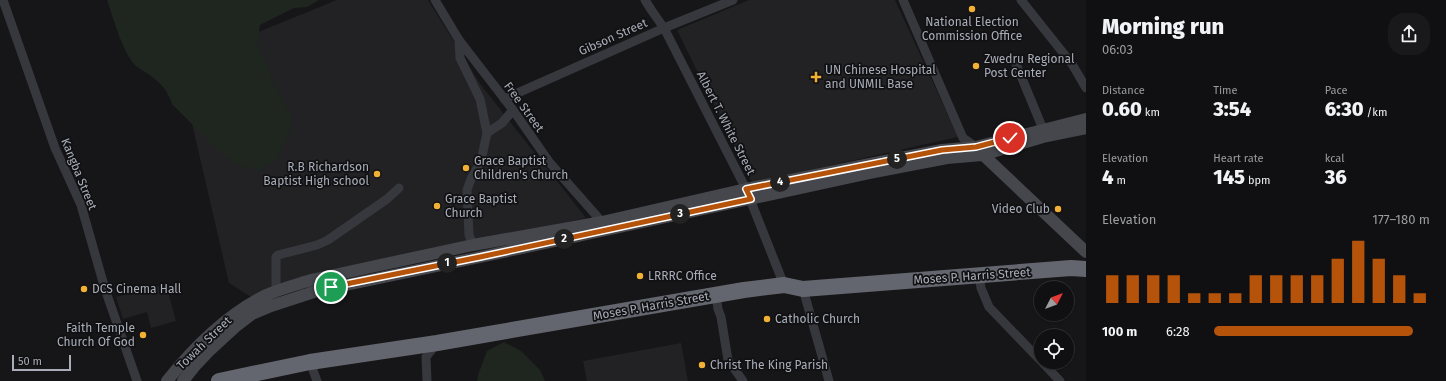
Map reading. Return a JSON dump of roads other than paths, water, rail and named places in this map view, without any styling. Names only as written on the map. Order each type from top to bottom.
[{"type":"highway","name":"Moses P. Harris Street","points":[[219,381],[310,362],[437,344],[744,290],[784,285],[804,289],[1071,268],[1086,269]]},
{"type":"street","name":"Kangba Street","points":[[3,0],[55,148],[81,205],[105,289],[138,381]]},
{"type":"street","name":"Free Street","points":[[435,0],[459,40],[513,110],[550,163],[602,222]]},
{"type":"street","name":"Albert T. White Street","points":[[646,0],[664,28],[749,194],[784,285]]},
{"type":"street","name":"Gibson Street","points":[[504,99],[664,28],[733,0]]},
{"type":"street","points":[[903,0],[963,138],[979,151],[1086,252]]},
{"type":"street","points":[[1021,0],[1072,64],[1086,88]]},
{"type":"street","points":[[459,40],[460,58],[480,99],[487,133],[481,161],[467,190],[469,235],[473,245]]},
{"type":"street","points":[[1016,64],[1043,129]]},
{"type":"street","points":[[487,133],[502,123],[513,110]]},
{"type":"street","name":"Towah Street","points":[[979,151],[1043,129],[1086,119]]},
{"type":"street","name":"Towah Street","points":[[183,381],[194,367],[235,327],[252,314],[292,298],[331,287],[492,255],[942,150],[979,151],[1086,128]]},
{"type":"street","points":[[276,286],[276,257],[278,255],[317,246],[328,240],[381,203],[399,188]]},
{"type":"street","name":"Towah Street","points":[[166,381],[196,347],[229,317],[265,296],[288,287],[311,280],[473,245],[749,194]]},
{"type":"street","points":[[979,275],[980,288],[989,307],[1034,355]]},
{"type":"street","points":[[804,289],[829,381]]},
{"type":"street","points":[[716,295],[728,360],[743,381]]},
{"type":"street","points":[[427,381],[426,357],[437,344]]},
{"type":"street","points":[[310,362],[317,381]]},
{"type":"street","points":[[1048,369],[1060,381]]},
{"type":"place","name":"National Election Commission Office","points":[[972,9]]},
{"type":"place","name":"Zwedru Regional Post Center","points":[[976,66]]},
{"type":"place","name":"UN Chinese Hospital and UNMIL Base","points":[[816,77]]},
{"type":"place","name":"Grace Baptist Children's Church","points":[[466,168]]},
{"type":"place","name":"R.B Richardson Baptist High school","points":[[377,174]]},
{"type":"place","name":"Grace Baptist Church","points":[[437,206]]},
{"type":"place","name":"Video Club","points":[[1058,209]]},
{"type":"place","name":"LRRRC Office","points":[[640,276]]},
{"type":"place","name":"DCS Cinema Hall","points":[[84,289]]},
{"type":"place","name":"Catholic Church","points":[[767,319]]},
{"type":"place","name":"Faith Temple Church Of God","points":[[143,335]]},
{"type":"place","name":"Christ The King Parish","points":[[702,365]]}]
